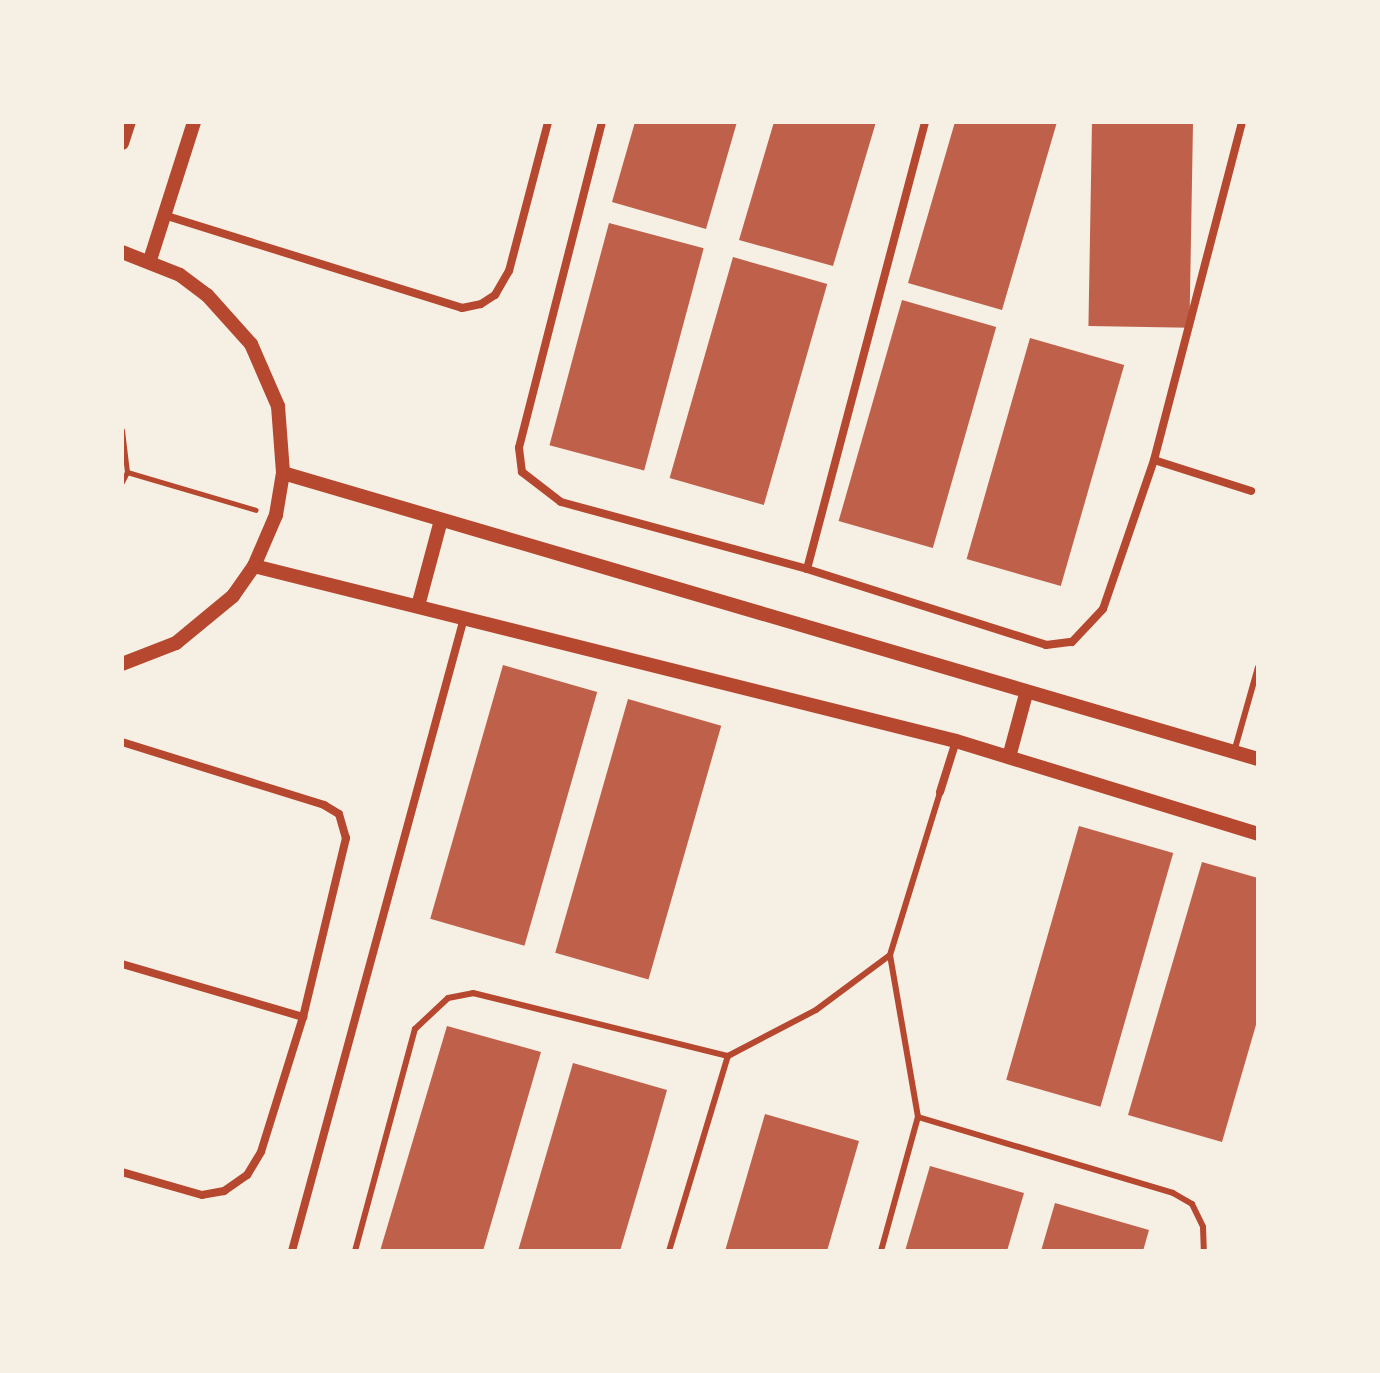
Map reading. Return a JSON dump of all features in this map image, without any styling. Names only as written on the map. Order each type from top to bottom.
[{"type":"street","points":[[122,143],[129,122]]},
{"type":"street","points":[[150,260],[167,216],[194,122]]},
{"type":"street","points":[[167,216],[462,308],[495,295],[509,271],[548,122]]},
{"type":"street","points":[[602,122],[519,448],[522,472],[561,502],[807,569],[1046,645],[1072,642],[1103,609],[1154,460],[1242,122]]},
{"type":"street","points":[[807,569],[925,122]]},
{"type":"street","points":[[122,252],[150,260],[207,295],[251,344],[278,406],[283,473],[276,515],[254,566],[206,622],[176,643],[122,664]]},
{"type":"street","points":[[1154,460],[1254,492]]},
{"type":"street","points":[[283,473],[1026,694],[1258,759]]},
{"type":"street","points":[[418,606],[441,520]]},
{"type":"street","points":[[254,566],[956,741],[1258,834]]},
{"type":"street","points":[[292,1251],[374,966],[464,618]]},
{"type":"street","points":[[1009,757],[1026,694]]},
{"type":"street","points":[[940,792],[956,741]]},
{"type":"street","points":[[122,742],[324,805],[339,814],[346,838],[303,1017],[261,1152],[247,1175],[224,1191],[202,1195],[122,1172]]},
{"type":"street","points":[[122,964],[303,1017]]},
{"type":"lane","points":[[1234,752],[1258,667]]},
{"type":"lane","points":[[881,1251],[918,1117],[890,955],[940,792]]},
{"type":"lane","points":[[355,1251],[415,1029],[448,998],[473,993],[728,1056],[816,1010],[890,955]]},
{"type":"lane","points":[[669,1251],[728,1056]]},
{"type":"lane","points":[[918,1117],[1173,1193],[1192,1204],[1203,1227],[1204,1251]]},
{"type":"path","points":[[122,430],[127,472],[122,482]]},
{"type":"path","points":[[127,472],[276,515]]},
{"type":"building","points":[[635,122],[737,122],[706,229],[612,202]]},
{"type":"building","points":[[774,122],[876,122],[833,266],[739,240]]},
{"type":"building","points":[[955,122],[1057,122],[1002,310],[908,283]]},
{"type":"building","points":[[1092,122],[1193,124],[1189,328],[1088,326]]},
{"type":"building","points":[[609,223],[704,248],[644,471],[549,445]]},
{"type":"building","points":[[733,257],[827,284],[764,505],[670,478]]},
{"type":"building","points":[[902,300],[996,327],[933,548],[839,521]]},
{"type":"building","points":[[1030,338],[1124,365],[1061,586],[967,559]]},
{"type":"building","points":[[503,665],[597,692],[524,946],[430,919]]},
{"type":"building","points":[[628,699],[721,726],[648,980],[555,953]]},
{"type":"building","points":[[1079,826],[1173,853],[1100,1107],[1006,1080]]},
{"type":"building","points":[[1202,862],[1258,878],[1258,1018],[1222,1142],[1128,1115]]},
{"type":"building","points":[[447,1026],[541,1052],[483,1251],[380,1251]]},
{"type":"building","points":[[573,1063],[667,1090],[649,1153],[620,1251],[518,1251]]},
{"type":"building","points":[[765,1114],[859,1141],[827,1251],[725,1251]]},
{"type":"building","points":[[930,1166],[1024,1193],[1007,1251],[905,1251]]},
{"type":"building","points":[[1055,1203],[1149,1230],[1143,1251],[1041,1251]]}]
